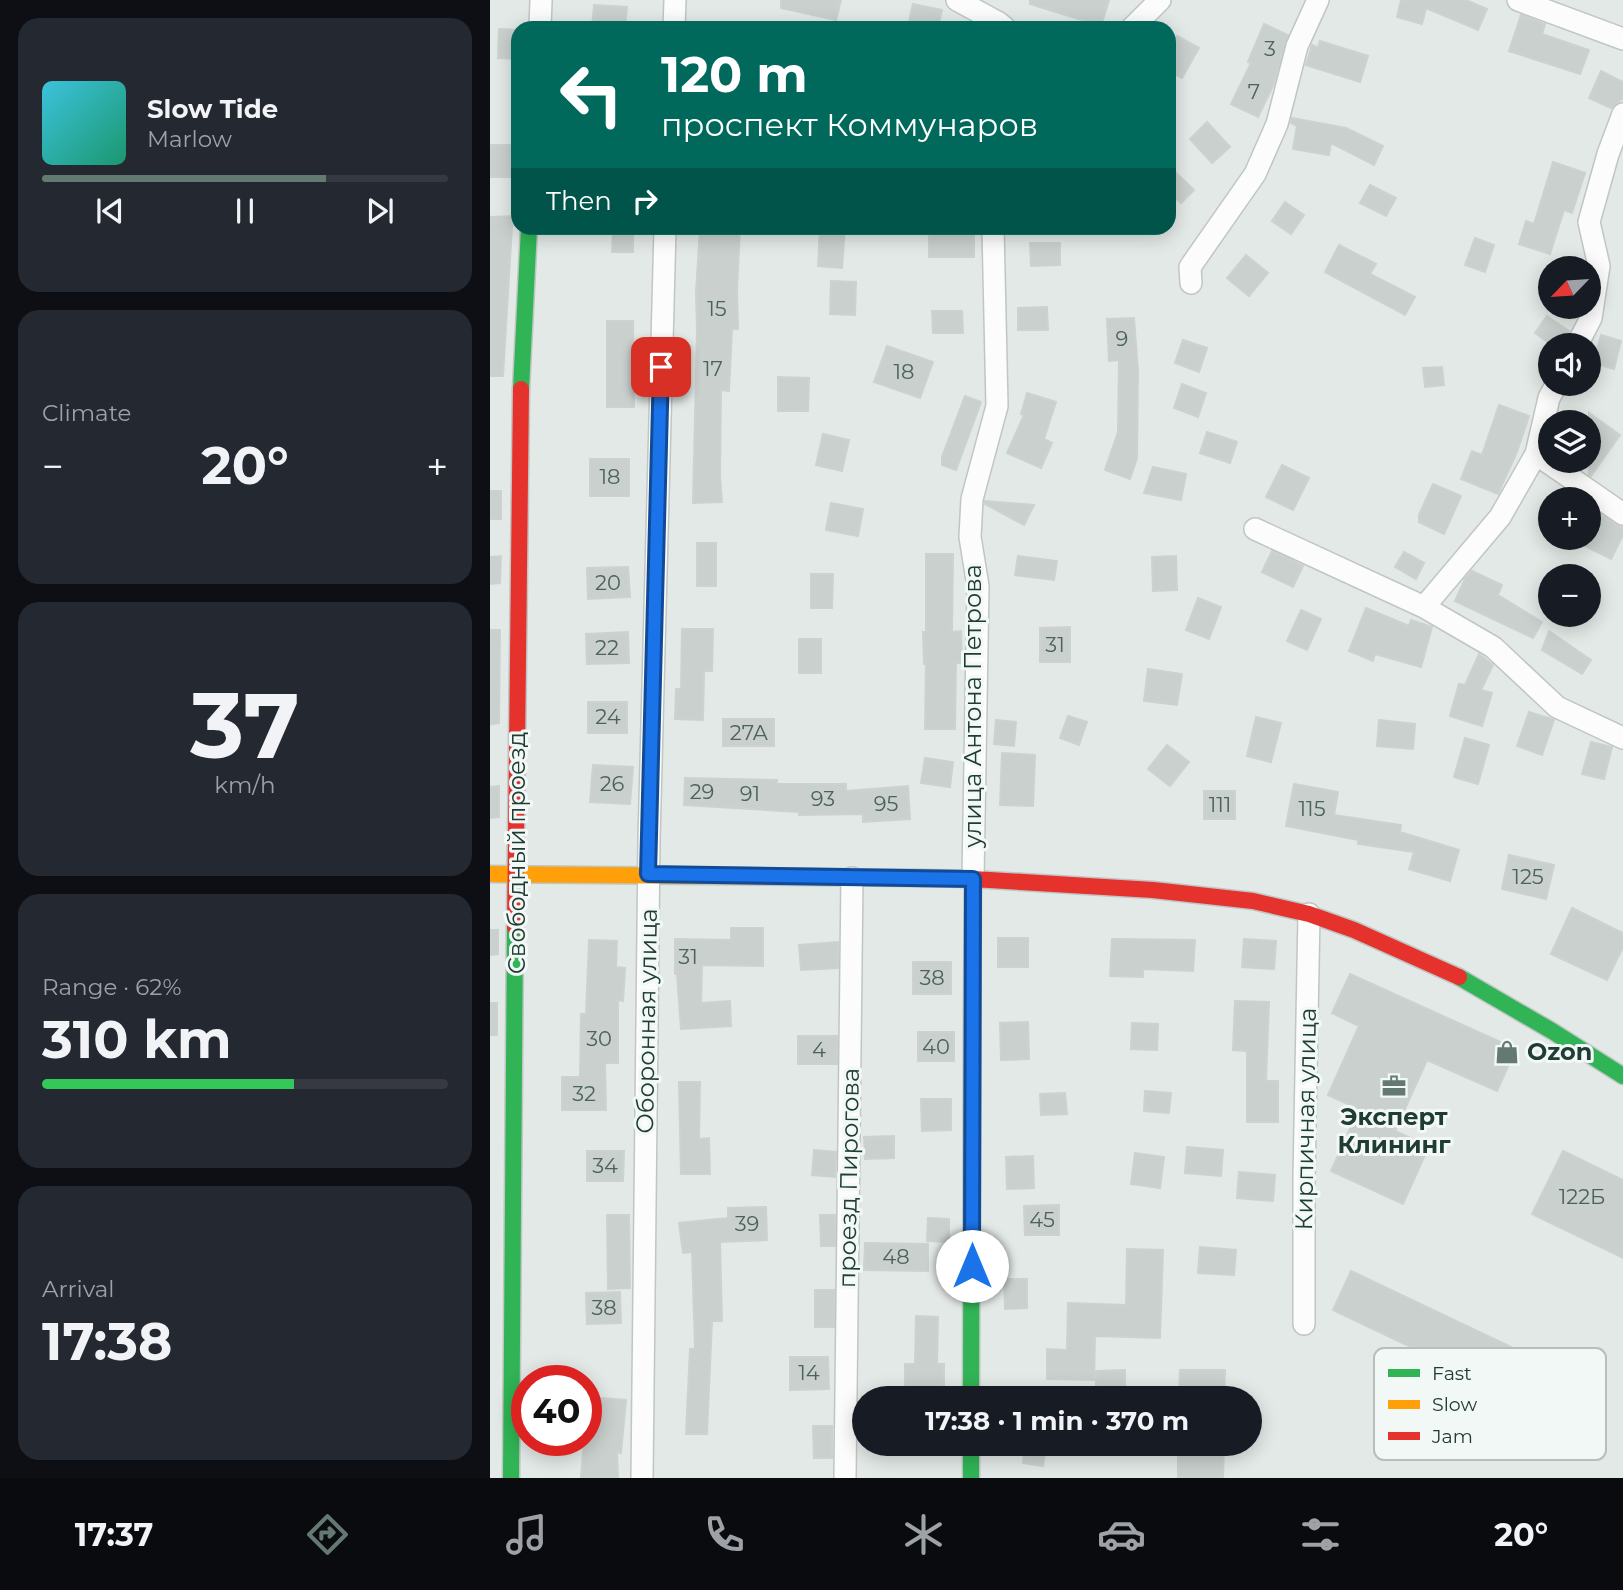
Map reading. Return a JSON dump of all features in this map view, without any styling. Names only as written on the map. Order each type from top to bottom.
[{"type":"street","points":[[540,21],[541,0]]},
{"type":"street","points":[[674,21],[675,0]]},
{"type":"street","points":[[957,0],[995,21]]},
{"type":"street","points":[[1139,21],[1160,0]]},
{"type":"street","points":[[1191,283],[1190,267],[1255,174],[1277,124],[1297,46],[1318,0]]},
{"type":"street","points":[[1518,0],[1623,39]]},
{"type":"street","points":[[1583,333],[1591,318],[1600,266],[1589,222],[1608,154],[1623,114]]},
{"type":"street","name":"Свободный проезд","points":[[511,1478],[519,432],[530,235]]},
{"type":"street","name":"Оборонная улица","points":[[642,1478],[648,874],[665,235]]},
{"type":"street","name":"улица Антона Петрова","points":[[971,1386],[973,879],[978,586],[970,537],[972,499],[997,406],[993,235]]},
{"type":"street","points":[[1424,607],[1500,517],[1536,454],[1550,396]]},
{"type":"street","points":[[1536,454],[1623,514]]},
{"type":"street","points":[[1255,530],[1424,607],[1493,647],[1558,707],[1623,738]]},
{"type":"street","points":[[490,874],[973,879],[1153,890],[1253,901],[1309,914],[1354,930],[1452,973],[1623,1076]]},
{"type":"street","name":"проезд Пирогова","points":[[845,1478],[852,878]]},
{"type":"street","name":"Кирпичная улица","points":[[1304,1324],[1309,914]]},
{"type":"street","points":[[971,1456],[971,1478]]},
{"type":"building","points":[[781,0],[841,0],[836,20],[781,8]]},
{"type":"building","points":[[1030,0],[1109,0],[1103,21],[1085,21],[1030,4]]},
{"type":"building","points":[[1401,0],[1466,0],[1487,9],[1478,30],[1426,8],[1422,24],[1397,17]]},
{"type":"building","points":[[913,4],[942,10],[940,21],[909,21]]},
{"type":"building","points":[[594,5],[627,7],[626,21],[593,21]]},
{"type":"building","points":[[1521,15],[1545,24],[1542,34],[1589,50],[1580,74],[1509,51]]},
{"type":"building","points":[[1264,24],[1288,35],[1273,86],[1258,117],[1231,104],[1251,63],[1248,62]]},
{"type":"building","points":[[499,29],[511,30],[511,59],[498,58]]},
{"type":"building","points":[[1176,38],[1199,48],[1182,78],[1176,75]]},
{"type":"building","points":[[1320,41],[1368,56],[1360,82],[1306,65],[1312,45],[1318,48]]},
{"type":"building","points":[[1601,71],[1623,82],[1623,98],[1611,108],[1589,98]]},
{"type":"building","points":[[1292,118],[1346,128],[1383,146],[1374,165],[1331,143],[1329,155],[1293,149],[1297,126],[1291,123]]},
{"type":"building","points":[[1207,122],[1230,147],[1212,163],[1190,139]]},
{"type":"building","points":[[490,145],[511,145],[511,177],[490,177]]},
{"type":"building","points":[[1553,162],[1585,173],[1572,213],[1564,210],[1550,254],[1519,244],[1526,221],[1534,224]]},
{"type":"building","points":[[1176,173],[1194,190],[1181,203],[1176,198]]},
{"type":"building","points":[[1370,185],[1396,198],[1386,216],[1360,203]]},
{"type":"building","points":[[1285,202],[1304,215],[1291,234],[1272,221]]},
{"type":"building","points":[[511,216],[503,376],[491,376],[490,217]]},
{"type":"building","points":[[613,235],[633,235],[633,252],[612,252]]},
{"type":"building","points":[[700,235],[740,235],[738,329],[732,329],[729,391],[721,390],[722,502],[693,503],[696,292]]},
{"type":"building","points":[[820,235],[844,235],[842,268],[818,266]]},
{"type":"building","points":[[929,235],[974,235],[974,257],[929,257]]},
{"type":"building","points":[[1475,238],[1494,245],[1485,272],[1465,265]]},
{"type":"building","points":[[1030,243],[1060,243],[1060,265],[1031,266]]},
{"type":"building","points":[[1339,245],[1376,264],[1370,274],[1415,297],[1405,315],[1325,272]]},
{"type":"building","points":[[1246,255],[1268,273],[1249,296],[1227,278]]},
{"type":"building","points":[[831,281],[856,282],[855,315],[830,314]]},
{"type":"building","points":[[1047,307],[1048,330],[1018,330],[1018,308]]},
{"type":"building","points":[[932,311],[962,311],[963,333],[933,333]]},
{"type":"building","points":[[1134,318],[1138,372],[1137,458],[1130,479],[1105,470],[1118,432],[1119,360],[1109,361],[1107,319]]},
{"type":"building","points":[[1545,319],[1551,319],[1569,331],[1538,335],[1535,333]]},
{"type":"building","points":[[607,321],[633,321],[634,407],[607,407]]},
{"type":"building","points":[[1601,335],[1621,341],[1614,369],[1601,365]]},
{"type":"building","points":[[1183,340],[1207,348],[1199,372],[1175,363]]},
{"type":"building","points":[[887,346],[933,362],[920,398],[874,382]]},
{"type":"building","points":[[1442,367],[1444,385],[1425,387],[1423,368]]},
{"type":"building","points":[[778,377],[809,378],[808,411],[778,411]]},
{"type":"building","points":[[1182,384],[1206,393],[1198,417],[1174,408]]},
{"type":"building","points":[[1027,393],[1056,402],[1044,439],[1052,443],[1041,468],[1007,453],[1024,415],[1021,414]]},
{"type":"building","points":[[965,396],[981,402],[956,470],[942,465],[942,457]]},
{"type":"building","points":[[1499,405],[1529,416],[1517,452],[1498,494],[1461,479],[1472,451],[1482,455]]},
{"type":"building","points":[[1601,422],[1620,435],[1601,462]]},
{"type":"building","points":[[1207,432],[1237,442],[1230,463],[1200,453]]},
{"type":"building","points":[[823,434],[849,440],[842,471],[816,465]]},
{"type":"building","points":[[590,459],[629,459],[629,496],[590,496]]},
{"type":"building","points":[[1282,465],[1309,478],[1293,510],[1266,497]]},
{"type":"building","points":[[1153,467],[1186,474],[1181,500],[1144,493]]},
{"type":"building","points":[[1433,484],[1461,496],[1444,534],[1419,522],[1419,515]]},
{"type":"building","points":[[490,491],[501,491],[501,519],[490,519]]},
{"type":"building","points":[[985,501],[1034,505],[1024,525],[985,504]]},
{"type":"building","points":[[831,503],[863,509],[858,536],[826,530]]},
{"type":"building","points":[[1601,514],[1623,527],[1623,535],[1611,559],[1593,550],[1601,550]]},
{"type":"building","points":[[697,543],[716,543],[716,586],[697,586]]},
{"type":"building","points":[[1272,551],[1303,566],[1293,587],[1262,572]]},
{"type":"building","points":[[1404,552],[1424,563],[1416,579],[1395,567]]},
{"type":"building","points":[[926,554],[953,554],[952,632],[961,631],[962,663],[956,663],[955,729],[925,729],[926,664],[923,632],[926,632]]},
{"type":"building","points":[[501,556],[500,583],[490,584],[490,557]]},
{"type":"building","points":[[1018,556],[1057,561],[1054,580],[1015,575]]},
{"type":"building","points":[[1176,556],[1177,590],[1153,591],[1152,557]]},
{"type":"building","points":[[628,567],[630,597],[588,599],[587,568]]},
{"type":"building","points":[[1472,571],[1502,585],[1498,595],[1538,620],[1539,627],[1533,638],[1455,601],[1465,579]]},
{"type":"building","points":[[811,574],[833,574],[832,608],[811,608]]},
{"type":"building","points":[[1198,598],[1221,607],[1209,639],[1186,630]]},
{"type":"building","points":[[1366,608],[1409,626],[1411,620],[1432,627],[1421,667],[1375,654],[1373,661],[1349,651]]},
{"type":"building","points":[[1301,610],[1321,619],[1307,650],[1287,641]]},
{"type":"building","points":[[1070,627],[1070,662],[1040,662],[1040,628]]},
{"type":"building","points":[[682,629],[713,629],[712,671],[704,671],[703,720],[675,719],[676,689],[681,689]]},
{"type":"building","points":[[490,630],[500,630],[499,723],[491,724]]},
{"type":"building","points":[[1549,631],[1591,660],[1582,674],[1542,650]]},
{"type":"building","points":[[628,632],[629,663],[587,664],[586,634]]},
{"type":"building","points":[[799,639],[821,639],[821,673],[799,673]]},
{"type":"building","points":[[1479,654],[1493,665],[1481,690],[1492,693],[1482,726],[1450,716],[1459,684],[1465,685]]},
{"type":"building","points":[[1148,669],[1182,674],[1177,705],[1144,701]]},
{"type":"building","points":[[588,702],[627,702],[627,733],[588,733]]},
{"type":"building","points":[[1529,712],[1554,720],[1542,755],[1517,746]]},
{"type":"building","points":[[1068,716],[1087,722],[1079,745],[1060,738]]},
{"type":"building","points":[[1256,717],[1281,723],[1271,762],[1247,756]]},
{"type":"building","points":[[723,719],[774,719],[774,746],[723,746]]},
{"type":"building","points":[[996,720],[1016,722],[1014,746],[994,744]]},
{"type":"building","points":[[1379,720],[1415,724],[1413,749],[1377,746]]},
{"type":"building","points":[[1465,738],[1489,745],[1478,784],[1454,777]]},
{"type":"building","points":[[1591,742],[1612,747],[1604,779],[1582,774]]},
{"type":"building","points":[[1167,745],[1189,762],[1170,786],[1148,769]]},
{"type":"building","points":[[1002,753],[1035,755],[1033,806],[1000,805]]},
{"type":"building","points":[[925,758],[953,762],[950,787],[921,783]]},
{"type":"building","points":[[593,765],[633,767],[630,804],[590,802]]},
{"type":"building","points":[[685,778],[777,780],[777,784],[846,784],[846,791],[908,786],[910,819],[863,822],[863,814],[799,815],[799,812],[684,805]]},
{"type":"building","points":[[1294,784],[1338,792],[1334,815],[1401,825],[1400,832],[1459,850],[1450,881],[1409,869],[1414,852],[1358,844],[1358,840],[1286,826]]},
{"type":"building","points":[[499,786],[499,817],[490,818],[490,787]]},
{"type":"building","points":[[1204,791],[1235,791],[1235,819],[1204,819]]},
{"type":"building","points":[[1509,855],[1554,865],[1546,899],[1502,889]]},
{"type":"building","points":[[1572,908],[1623,933],[1623,947],[1607,980],[1551,954]]},
{"type":"building","points":[[731,928],[763,928],[763,966],[702,965],[701,1003],[730,1001],[731,1026],[681,1029],[675,974],[675,939],[731,940]]},
{"type":"building","points":[[490,930],[498,930],[498,954],[490,955]]},
{"type":"building","points":[[998,938],[1028,938],[1028,967],[998,967]]},
{"type":"building","points":[[1112,939],[1195,940],[1193,971],[1143,969],[1143,977],[1110,976]]},
{"type":"building","points":[[1244,939],[1276,941],[1274,969],[1242,967]]},
{"type":"building","points":[[589,940],[617,941],[616,967],[625,968],[623,1001],[618,1000],[618,1063],[605,1063],[606,1110],[562,1110],[562,1077],[580,1077],[581,1014],[586,1014]]},
{"type":"building","points":[[838,942],[838,968],[801,970],[799,945]]},
{"type":"building","points":[[913,962],[951,962],[951,994],[913,994]]},
{"type":"building","points":[[1350,974],[1516,1049],[1497,1091],[1427,1060],[1395,1131],[1429,1146],[1403,1204],[1331,1171],[1359,1109],[1328,1095],[1359,1026],[1332,1013]]},
{"type":"building","points":[[1235,1001],[1269,1002],[1266,1081],[1278,1081],[1278,1122],[1247,1122],[1247,1051],[1233,1050]]},
{"type":"building","points":[[490,1003],[497,1003],[497,1035],[490,1035]]},
{"type":"building","points":[[1028,1022],[1029,1059],[1001,1060],[1000,1023]]},
{"type":"building","points":[[1132,1023],[1158,1024],[1157,1050],[1131,1049]]},
{"type":"building","points":[[918,1032],[954,1032],[954,1061],[918,1061]]},
{"type":"building","points":[[798,1036],[837,1036],[837,1064],[798,1064]]},
{"type":"building","points":[[679,1082],[700,1082],[699,1139],[709,1138],[710,1174],[681,1174]]},
{"type":"building","points":[[1145,1091],[1171,1093],[1169,1113],[1144,1111]]},
{"type":"building","points":[[1065,1093],[1067,1114],[1041,1115],[1040,1094]]},
{"type":"building","points":[[921,1099],[951,1099],[951,1130],[922,1131]]},
{"type":"building","points":[[894,1136],[894,1158],[865,1159],[864,1137]]},
{"type":"building","points":[[1187,1147],[1223,1150],[1221,1176],[1185,1173]]},
{"type":"building","points":[[814,1150],[836,1152],[835,1177],[812,1175]]},
{"type":"building","points":[[587,1151],[624,1151],[623,1181],[587,1181]]},
{"type":"building","points":[[1563,1151],[1623,1180],[1623,1258],[1532,1214]]},
{"type":"building","points":[[1135,1153],[1164,1157],[1160,1188],[1131,1184]]},
{"type":"building","points":[[1033,1156],[1034,1188],[1007,1189],[1006,1157]]},
{"type":"building","points":[[1239,1172],[1275,1175],[1273,1201],[1237,1198]]},
{"type":"building","points":[[1059,1205],[1059,1235],[1025,1235],[1024,1206]]},
{"type":"building","points":[[766,1207],[767,1240],[720,1242],[722,1321],[712,1321],[707,1434],[686,1434],[690,1349],[695,1349],[692,1252],[683,1253],[679,1223],[728,1218],[728,1208]]},
{"type":"building","points":[[607,1215],[629,1215],[630,1288],[608,1289]]},
{"type":"building","points":[[820,1215],[835,1215],[835,1246],[821,1246]]},
{"type":"building","points":[[928,1218],[949,1219],[949,1242],[927,1241]]},
{"type":"building","points":[[865,1243],[928,1244],[928,1271],[864,1270]]},
{"type":"building","points":[[1200,1247],[1236,1250],[1234,1275],[1198,1273]]},
{"type":"building","points":[[1127,1249],[1163,1250],[1160,1338],[1095,1336],[1094,1380],[1047,1379],[1047,1349],[1067,1350],[1068,1303],[1126,1305]]},
{"type":"building","points":[[1351,1271],[1513,1348],[1413,1348],[1333,1310]]},
{"type":"building","points":[[1004,1279],[1027,1279],[1027,1308],[1005,1309]]},
{"type":"building","points":[[815,1290],[834,1290],[834,1327],[815,1327]]},
{"type":"building","points":[[620,1292],[621,1323],[587,1324],[586,1293]]},
{"type":"building","points":[[916,1316],[938,1317],[937,1364],[944,1364],[944,1386],[905,1386],[905,1364],[915,1364]]},
{"type":"building","points":[[790,1357],[828,1357],[829,1389],[790,1390]]},
{"type":"building","points":[[1125,1370],[1125,1386],[1096,1386],[1096,1371]]},
{"type":"building","points":[[1180,1370],[1225,1370],[1224,1386],[1179,1386]]},
{"type":"building","points":[[602,1398],[626,1400],[621,1453],[617,1452],[618,1478],[581,1478],[583,1456],[602,1456]]},
{"type":"building","points":[[813,1426],[832,1426],[832,1458],[814,1458]]},
{"type":"building","points":[[1024,1456],[1044,1456],[1043,1466],[1023,1463]]},
{"type":"building","points":[[1178,1456],[1224,1456],[1223,1478],[1178,1478]]},
{"type":"traffic: fast","points":[[521,389],[529,235]]},
{"type":"traffic: fast","points":[[511,1478],[515,927]]},
{"type":"traffic: fast","points":[[1459,977],[1623,1076]]},
{"type":"traffic: fast","points":[[971,1386],[972,1012]]},
{"type":"traffic: fast","points":[[971,1456],[971,1478]]},
{"type":"traffic: slow","points":[[490,874],[923,878]]},
{"type":"traffic: jam","points":[[515,927],[521,389]]},
{"type":"traffic: jam","points":[[923,878],[1153,890],[1253,901],[1309,914],[1354,930],[1459,977]]},
{"type":"traffic: jam","points":[[972,1012],[973,879]]},
{"type":"place","name":"Ozon","points":[[1507,1052]]},
{"type":"place","name":"Эксперт Клининг","points":[[1394,1086]]},
{"type":"route","points":[[661,367],[648,874],[973,879],[972,1266]]}]
